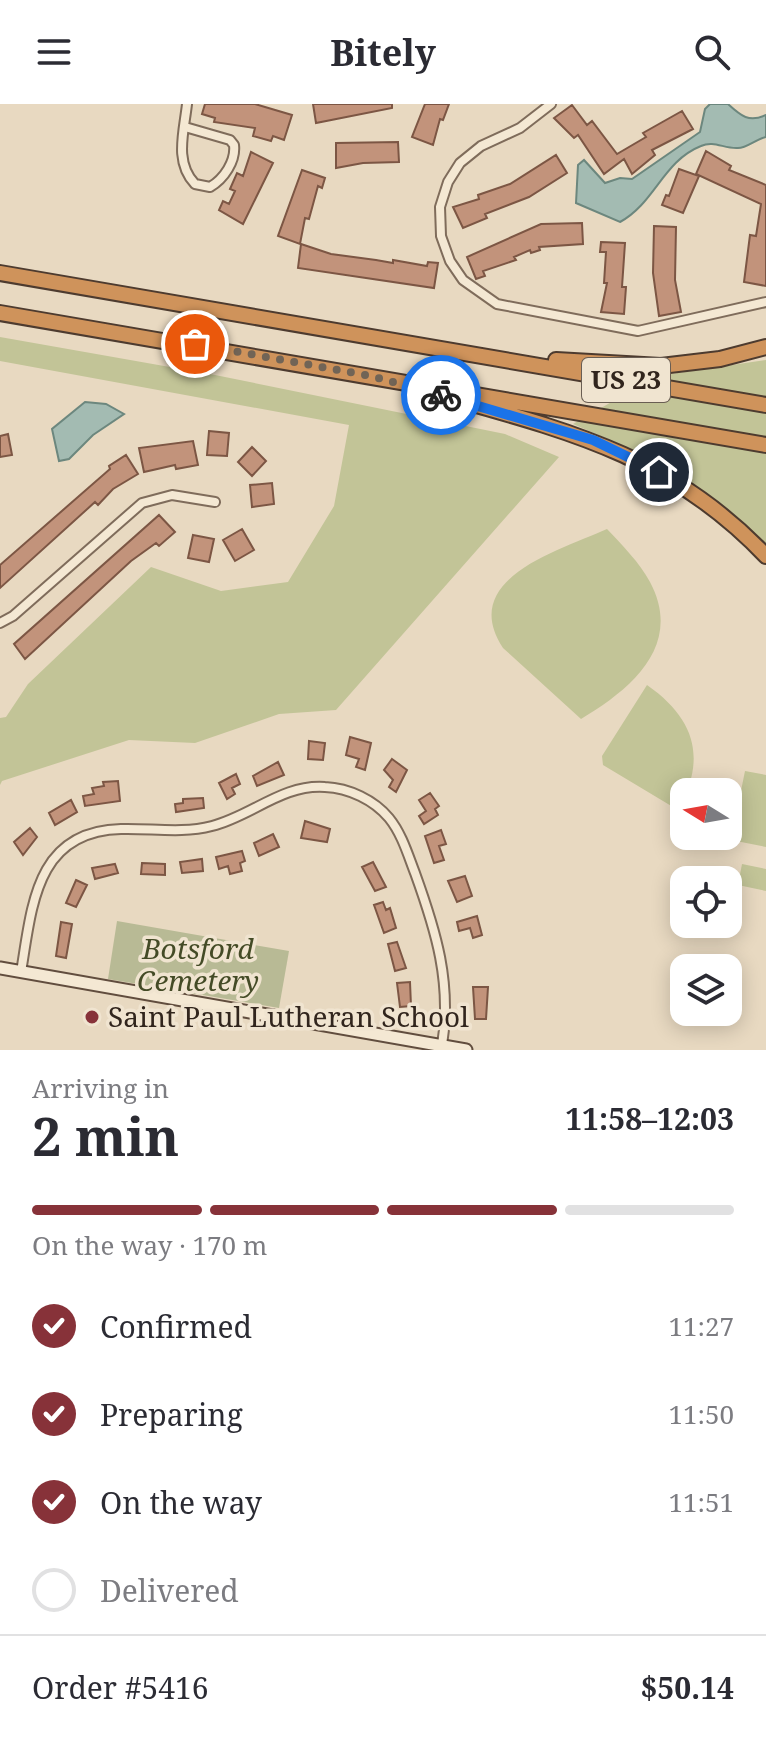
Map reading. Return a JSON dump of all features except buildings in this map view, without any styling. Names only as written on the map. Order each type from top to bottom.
[{"type":"highway","name":"US 23","points":[[0,273],[766,405]]},
{"type":"highway","name":"US 23","points":[[0,313],[766,445]]},
{"type":"highway","points":[[486,356],[661,366],[720,359],[766,347]]},
{"type":"highway","points":[[371,376],[551,426],[634,457],[716,510],[766,556]]},
{"type":"street","points":[[185,127],[230,140],[234,145],[235,151],[223,177],[210,187],[195,184],[182,164],[185,127],[187,104]]},
{"type":"street","points":[[551,104],[520,128],[481,146],[460,163],[448,182],[440,207],[441,236],[450,261],[463,280],[497,304],[638,331],[766,302]]},
{"type":"street","points":[[0,623],[13,616],[142,503],[172,495],[215,502]]},
{"type":"street","points":[[21,972],[32,904],[41,876],[57,855],[80,839],[121,829],[200,829],[239,817],[283,792],[308,787],[336,788],[378,807],[397,827],[441,953],[446,1010],[442,1045]]},
{"type":"street","points":[[0,968],[466,1050]]},
{"type":"green space","points":[[0,337],[215,375],[505,434],[559,457],[336,710],[279,714],[195,743],[129,740],[2,781],[0,785],[0,718],[6,717],[28,684],[151,567],[221,591],[288,582],[334,506],[349,425],[0,361]]},
{"type":"green space","points":[[766,360],[766,545],[667,465],[573,424],[657,376]]},
{"type":"green space","points":[[607,529],[650,582],[659,605],[660,626],[656,646],[647,664],[617,694],[581,719],[503,648],[492,624],[493,603],[504,585],[520,570]]},
{"type":"green space","points":[[647,685],[677,712],[692,742],[694,758],[691,778],[670,778],[670,805],[603,765],[602,756]]},
{"type":"green space","points":[[745,771],[766,775],[766,847],[742,842]]},
{"type":"green space","points":[[742,866],[766,869],[766,891],[742,886]]},
{"type":"green space","name":"Botsford Cemetery","points":[[117,921],[289,951],[279,1008],[108,979]]},
{"type":"shaded area","points":[[710,104],[728,104],[750,118],[766,115],[766,137],[741,148],[710,144],[688,153],[642,204],[620,222],[576,203],[578,165],[584,160],[605,183],[620,178],[632,179],[700,132],[705,109]]},
{"type":"shaded area","points":[[85,402],[106,404],[124,414],[93,435],[69,459],[59,461],[52,429]]},
{"type":"way so far","points":[[195,344],[371,376],[441,395]]},
{"type":"place","name":"Saint Paul Lutheran School","points":[[92,1017]]},
{"type":"route","points":[[441,395],[593,440],[634,457],[659,472]]}]
